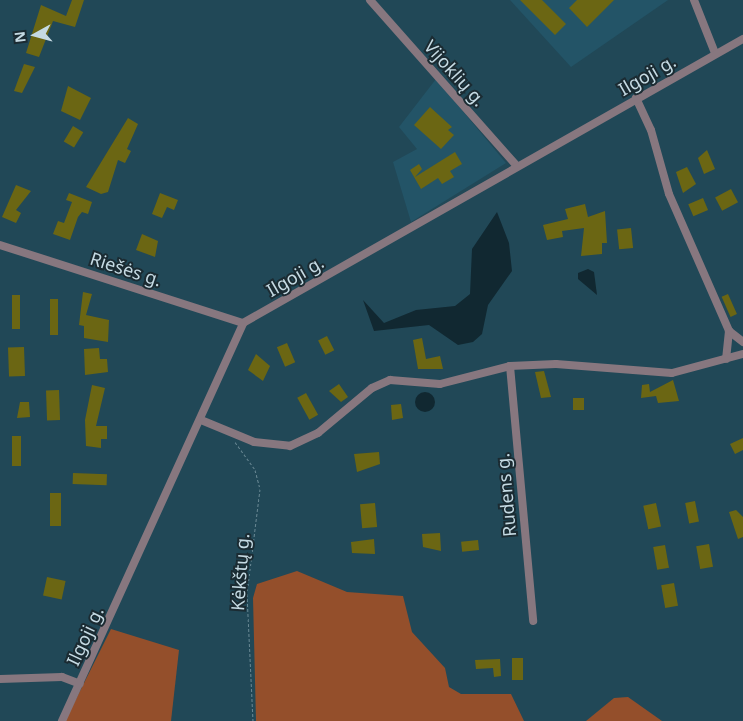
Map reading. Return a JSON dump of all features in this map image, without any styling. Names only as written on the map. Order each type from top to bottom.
[{"type":"street","name":"Vijoklių g.","points":[[370,0],[517,166]]},
{"type":"street","points":[[694,0],[715,54]]},
{"type":"street","name":"Ilgoji g.","points":[[62,721],[202,420],[243,323],[636,98],[743,39]]},
{"type":"street","points":[[636,98],[669,194],[729,331],[743,342]]},
{"type":"street","name":"Riešės g.","points":[[0,245],[243,323]]},
{"type":"street","points":[[726,359],[729,331]]},
{"type":"street","points":[[202,420],[228,434],[290,446],[318,432],[381,382],[397,379],[440,384],[510,366],[589,363],[672,373],[743,354]]},
{"type":"street","name":"Rudens g.","points":[[510,366],[533,621]]},
{"type":"street","points":[[0,679],[62,677],[80,684]]},
{"type":"path","name":"Kėkštų g.","points":[[228,434],[255,470],[260,489],[247,594],[253,721]]},
{"type":"shaded area","points":[[510,0],[668,0],[571,67]]},
{"type":"shaded area","points":[[436,79],[506,163],[411,222],[393,162],[417,149],[399,127]]},
{"type":"shaded area","points":[[497,212],[509,243],[512,271],[488,305],[482,334],[473,342],[458,345],[429,325],[374,331],[363,300],[384,323],[416,310],[455,306],[470,294],[472,249]]},
{"type":"shaded area","points":[[588,269],[594,272],[597,295],[578,279],[578,273]]},
{"type":"shaded area","points":[[425,392],[432,395],[435,402],[432,409],[425,412],[418,409],[415,402],[418,395]]},
{"type":"shaded area","points":[[297,571],[347,592],[403,596],[412,632],[445,668],[449,687],[461,694],[511,694],[524,721],[256,721],[253,598],[257,584]]},
{"type":"shaded area","points":[[111,629],[179,650],[171,721],[65,721]]},
{"type":"shaded area","points":[[628,697],[662,721],[586,721],[614,698]]},
{"type":"building","points":[[72,0],[84,0],[75,27],[53,21],[39,57],[26,53],[41,5],[66,16]]},
{"type":"building","points":[[520,0],[542,0],[566,24],[555,35]]},
{"type":"building","points":[[577,0],[614,0],[587,27],[569,8]]},
{"type":"building","points":[[24,64],[35,67],[22,93],[14,91]]},
{"type":"building","points":[[68,86],[91,98],[80,120],[61,111]]},
{"type":"building","points":[[430,107],[452,127],[448,130],[454,135],[441,149],[414,125]]},
{"type":"building","points":[[128,118],[138,124],[127,149],[131,151],[125,163],[118,160],[108,192],[101,194],[86,187]]},
{"type":"building","points":[[73,126],[83,132],[74,148],[64,141]]},
{"type":"building","points":[[707,150],[715,169],[704,174],[698,158]]},
{"type":"building","points":[[455,152],[462,164],[450,171],[454,177],[442,184],[438,178],[421,189],[410,170],[419,164],[422,169],[415,177]]},
{"type":"building","points":[[687,167],[696,184],[683,193],[676,172]]},
{"type":"building","points":[[16,185],[31,191],[16,210],[21,213],[16,223],[2,217]]},
{"type":"building","points":[[731,189],[738,202],[722,211],[715,197]]},
{"type":"building","points":[[69,193],[92,202],[88,214],[82,212],[78,217],[70,240],[53,234],[58,221],[64,223],[72,202],[66,200]]},
{"type":"building","points":[[160,193],[178,200],[174,210],[167,207],[162,218],[152,214]]},
{"type":"building","points":[[703,198],[708,210],[693,216],[688,204]]},
{"type":"building","points":[[585,204],[588,217],[605,211],[607,243],[602,243],[602,254],[581,256],[584,228],[562,231],[563,237],[547,240],[543,225],[568,219],[565,209]]},
{"type":"building","points":[[631,228],[633,248],[619,249],[617,229]]},
{"type":"building","points":[[142,234],[158,241],[155,257],[136,250]]},
{"type":"building","points":[[83,292],[92,294],[86,315],[109,320],[108,342],[84,338],[84,326],[79,325]]},
{"type":"building","points":[[728,294],[737,314],[731,317],[722,297]]},
{"type":"building","points":[[12,295],[20,295],[20,329],[12,329]]},
{"type":"building","points":[[50,299],[58,299],[58,335],[50,335]]},
{"type":"building","points":[[327,336],[334,350],[325,355],[318,341]]},
{"type":"building","points":[[422,338],[426,359],[440,356],[443,369],[418,369],[413,340]]},
{"type":"building","points":[[287,343],[295,362],[285,367],[277,347]]},
{"type":"building","points":[[24,347],[25,376],[9,377],[8,348]]},
{"type":"building","points":[[99,348],[100,359],[107,359],[108,372],[85,375],[84,349]]},
{"type":"building","points":[[256,354],[270,366],[263,381],[248,370]]},
{"type":"building","points":[[544,371],[551,397],[541,398],[535,372]]},
{"type":"building","points":[[673,380],[679,401],[658,403],[656,396],[641,398],[642,385],[649,384],[650,392]]},
{"type":"building","points":[[339,384],[348,397],[341,402],[329,391]]},
{"type":"building","points":[[92,385],[105,388],[96,426],[107,426],[107,439],[101,439],[101,448],[86,446],[85,420]]},
{"type":"building","points":[[46,390],[59,390],[60,420],[47,420]]},
{"type":"building","points":[[306,393],[318,415],[309,420],[297,398]]},
{"type":"building","points":[[573,398],[584,398],[584,410],[573,410]]},
{"type":"building","points":[[20,402],[29,402],[30,417],[17,418]]},
{"type":"building","points":[[401,404],[403,418],[392,420],[391,405]]},
{"type":"building","points":[[12,436],[21,436],[21,466],[12,466]]},
{"type":"building","points":[[743,438],[743,450],[735,454],[730,444]]},
{"type":"building","points":[[379,452],[380,464],[357,472],[354,454]]},
{"type":"building","points":[[73,473],[107,474],[107,485],[73,484]]},
{"type":"building","points":[[50,493],[61,493],[61,526],[50,526]]},
{"type":"building","points":[[695,501],[699,522],[689,524],[685,503]]},
{"type":"building","points":[[375,503],[377,527],[362,528],[360,504]]},
{"type":"building","points":[[656,503],[661,526],[648,529],[643,506]]},
{"type":"building","points":[[736,510],[743,517],[743,537],[738,539],[729,512]]},
{"type":"building","points":[[440,533],[441,551],[423,547],[422,534]]},
{"type":"building","points":[[374,539],[375,554],[352,553],[351,542]]},
{"type":"building","points":[[478,540],[479,550],[462,552],[461,542]]},
{"type":"building","points":[[709,544],[713,567],[700,569],[696,546]]},
{"type":"building","points":[[665,545],[669,568],[657,570],[653,547]]},
{"type":"building","points":[[47,577],[66,581],[62,600],[43,596]]},
{"type":"building","points":[[674,583],[678,606],[665,608],[661,585]]},
{"type":"building","points":[[512,658],[523,658],[523,680],[512,680]]},
{"type":"building","points":[[500,659],[501,676],[494,677],[493,668],[476,669],[475,660]]}]
